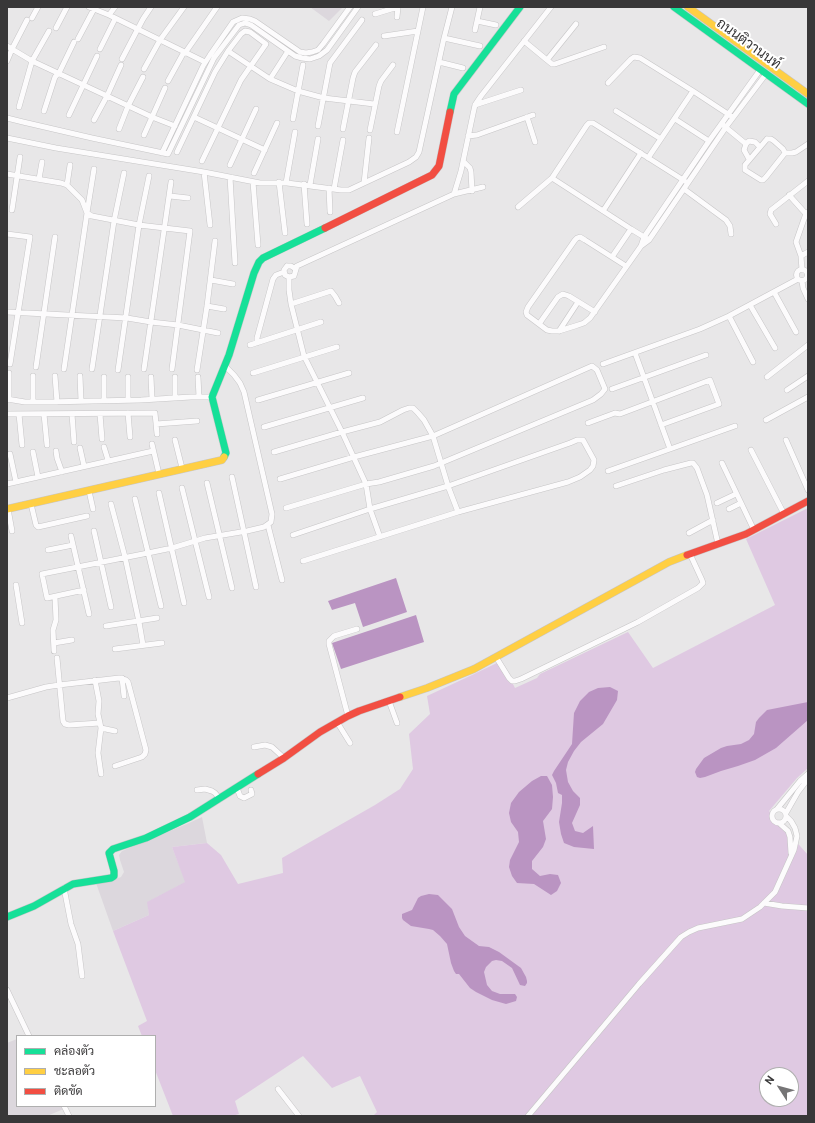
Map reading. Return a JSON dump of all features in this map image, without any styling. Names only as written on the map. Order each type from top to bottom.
[{"type":"street","points":[[32,18],[38,7]]},
{"type":"street","points":[[56,28],[67,7]]},
{"type":"street","points":[[109,15],[115,7]]},
{"type":"street","points":[[122,59],[143,19],[152,7]]},
{"type":"street","points":[[144,69],[160,40],[184,7]]},
{"type":"street","points":[[168,81],[185,52],[217,7]]},
{"type":"street","points":[[162,153],[205,62],[233,22],[246,18],[255,21],[300,52],[306,53],[318,50],[350,7]]},
{"type":"street","points":[[7,118],[168,154],[214,58],[239,24],[245,23],[251,25],[295,56],[305,59],[314,58],[324,54],[358,7]]},
{"type":"street","points":[[375,14],[398,7],[397,18]]},
{"type":"street","points":[[397,132],[423,7]]},
{"type":"street","points":[[7,138],[56,148],[204,172],[253,182],[304,184],[331,189],[349,190],[409,162],[416,157],[419,152],[452,7]]},
{"type":"street","points":[[475,30],[480,7]]},
{"type":"street","points":[[12,531],[7,509],[222,460],[226,453],[212,397],[229,356],[254,272],[259,262],[263,258],[432,175],[439,166],[454,94],[520,7]]},
{"type":"street","points":[[454,194],[476,105],[481,96],[551,7]]},
{"type":"street","name":"ถนนติวานนท์","points":[[674,7],[808,104]]},
{"type":"street","name":"ถนนติวานนท์","points":[[688,7],[808,94]]},
{"type":"street","points":[[44,111],[55,77],[59,73],[93,8],[205,62]]},
{"type":"street","points":[[100,49],[115,19]]},
{"type":"street","points":[[7,61],[9,47],[27,20]]},
{"type":"street","points":[[318,126],[330,63],[362,20]]},
{"type":"street","points":[[477,21],[496,25]]},
{"type":"street","points":[[547,60],[576,24]]},
{"type":"street","points":[[19,107],[32,61],[49,31]]},
{"type":"street","points":[[177,152],[215,72],[241,34],[245,31],[250,32],[266,44],[238,85],[202,161]]},
{"type":"street","points":[[384,36],[418,31]]},
{"type":"street","points":[[444,38],[480,46]]},
{"type":"street","points":[[524,42],[552,64],[604,47]]},
{"type":"street","points":[[343,129],[353,78],[376,45]]},
{"type":"street","points":[[9,47],[32,61],[152,117],[175,126]]},
{"type":"street","points":[[228,51],[270,79],[298,91],[324,98],[374,104]]},
{"type":"street","points":[[270,79],[288,51]]},
{"type":"street","points":[[69,115],[97,56]]},
{"type":"street","points":[[608,83],[631,59],[637,57],[693,91],[733,118]]},
{"type":"street","points":[[439,62],[463,68]]},
{"type":"street","points":[[94,120],[121,65]]},
{"type":"street","points":[[293,119],[303,65]]},
{"type":"street","points":[[370,130],[374,104],[381,80],[393,65]]},
{"type":"street","points":[[641,246],[644,237],[709,140],[728,114],[763,72]]},
{"type":"street","points":[[626,266],[580,237],[574,240],[526,309],[527,315],[547,330],[552,331],[559,331],[584,323],[590,318],[641,246],[649,240],[763,72]]},
{"type":"street","points":[[119,129],[128,106],[143,76]]},
{"type":"street","points":[[144,135],[165,88]]},
{"type":"street","points":[[476,105],[521,90]]},
{"type":"street","points":[[648,158],[693,91]]},
{"type":"street","points":[[230,165],[256,109]]},
{"type":"street","points":[[616,111],[661,139]]},
{"type":"street","points":[[468,136],[477,135],[533,115]]},
{"type":"street","points":[[194,117],[265,150]]},
{"type":"street","points":[[527,118],[535,142]]},
{"type":"street","points":[[675,119],[709,140]]},
{"type":"street","points":[[254,173],[278,123]]},
{"type":"street","points":[[518,207],[552,178],[589,123],[641,153],[688,183]]},
{"type":"street","points":[[721,124],[746,144]]},
{"type":"street","points":[[286,183],[295,132]]},
{"type":"street","points":[[364,183],[369,138]]},
{"type":"street","points":[[310,185],[318,139]]},
{"type":"street","points":[[771,139],[783,149],[785,153],[763,180],[744,168],[749,159],[765,140],[771,139]]},
{"type":"street","points":[[330,212],[331,189],[343,140]]},
{"type":"street","points":[[746,144],[748,142],[755,142],[760,147]]},
{"type":"street","points":[[746,144],[744,150],[749,159]]},
{"type":"street","points":[[785,153],[796,152],[808,144]]},
{"type":"street","points":[[603,211],[641,153]]},
{"type":"street","points":[[12,210],[20,157]]},
{"type":"street","points":[[463,161],[470,168],[472,191]]},
{"type":"street","points":[[39,179],[42,162]]},
{"type":"street","points":[[67,185],[70,165]]},
{"type":"street","points":[[64,369],[94,169]]},
{"type":"street","points":[[204,172],[210,225]]},
{"type":"street","points":[[92,369],[114,221],[124,173]]},
{"type":"street","points":[[7,174],[67,185],[82,200],[87,213],[92,216],[139,225],[190,231],[172,370]]},
{"type":"street","points":[[118,370],[127,318],[139,225],[149,176]]},
{"type":"street","points":[[230,177],[235,263]]},
{"type":"street","points":[[552,178],[649,240]]},
{"type":"street","points":[[776,224],[770,212],[808,180]]},
{"type":"street","points":[[144,369],[171,182]]},
{"type":"street","points":[[253,182],[258,245]]},
{"type":"street","points":[[279,182],[285,233]]},
{"type":"street","points":[[304,184],[307,224]]},
{"type":"street","points":[[257,343],[257,338],[274,279],[276,275],[284,272],[287,266],[294,268],[454,194],[472,191],[483,187]]},
{"type":"street","points":[[684,189],[726,220],[730,226],[731,234]]},
{"type":"street","points":[[170,196],[188,198]]},
{"type":"street","points":[[789,196],[807,213],[796,242],[801,256],[802,270]]},
{"type":"street","points":[[802,228],[808,225]]},
{"type":"street","points":[[612,257],[631,229]]},
{"type":"street","points":[[7,234],[30,237],[10,364]]},
{"type":"street","points":[[36,367],[55,237]]},
{"type":"street","points":[[197,370],[211,280],[215,241]]},
{"type":"street","points":[[801,256],[808,252]]},
{"type":"street","points":[[289,277],[294,276],[296,266]]},
{"type":"street","points":[[603,364],[700,329],[729,316],[774,292],[800,280],[805,280],[807,278],[807,272],[802,270]]},
{"type":"street","points":[[802,270],[796,274],[808,298]]},
{"type":"street","points":[[284,272],[286,276],[289,277]]},
{"type":"street","points":[[289,277],[291,304],[304,356],[366,484],[370,509],[380,537]]},
{"type":"street","points":[[211,280],[233,284]]},
{"type":"street","points":[[291,304],[331,291],[339,303]]},
{"type":"street","points":[[774,292],[796,332]]},
{"type":"street","points":[[539,324],[560,295],[563,294],[566,294],[595,312]]},
{"type":"street","points":[[559,331],[578,302]]},
{"type":"street","points":[[750,305],[775,348]]},
{"type":"street","points":[[207,306],[224,309]]},
{"type":"street","points":[[7,312],[127,318],[178,325],[218,333]]},
{"type":"street","points":[[729,316],[753,362]]},
{"type":"street","points":[[250,345],[321,322]]},
{"type":"street","points":[[767,377],[808,345]]},
{"type":"street","points":[[254,373],[304,356],[337,347]]},
{"type":"street","points":[[635,353],[670,449]]},
{"type":"street","points":[[612,389],[706,355]]},
{"type":"street","points":[[84,590],[48,598],[46,597],[42,574],[172,548],[196,540],[243,532],[264,527],[271,522],[272,514],[244,392],[240,383],[225,366]]},
{"type":"street","points":[[280,479],[433,436],[592,366],[597,370],[605,389],[593,400],[434,466],[379,482],[366,484],[286,508]]},
{"type":"street","points":[[9,373],[8,399],[25,402],[212,397]]},
{"type":"street","points":[[258,400],[349,373]]},
{"type":"street","points":[[33,376],[33,402]]},
{"type":"street","points":[[55,376],[57,402]]},
{"type":"street","points":[[80,376],[81,401]]},
{"type":"street","points":[[787,390],[808,376]]},
{"type":"street","points":[[104,377],[104,400]]},
{"type":"street","points":[[128,377],[128,400]]},
{"type":"street","points":[[151,377],[152,399]]},
{"type":"street","points":[[175,377],[175,398]]},
{"type":"street","points":[[198,377],[199,397]]},
{"type":"street","points":[[588,423],[615,413],[620,414],[710,380],[719,404],[661,425]]},
{"type":"street","points":[[264,427],[363,398]]},
{"type":"street","points":[[766,420],[808,398]]},
{"type":"street","points":[[274,452],[380,422],[403,410],[413,408],[424,420],[433,436],[448,486],[458,512]]},
{"type":"street","points":[[128,413],[130,437]]},
{"type":"street","points":[[7,414],[155,413],[157,434]]},
{"type":"street","points":[[19,414],[22,445]]},
{"type":"street","points":[[44,414],[48,445]]},
{"type":"street","points":[[72,414],[74,442]]},
{"type":"street","points":[[100,414],[102,439]]},
{"type":"street","points":[[156,424],[197,422]]},
{"type":"street","points":[[608,471],[735,426]]},
{"type":"street","points":[[175,440],[182,468]]},
{"type":"street","points":[[293,535],[370,509],[448,486],[577,440],[583,440],[594,460],[593,466],[590,470],[575,480],[458,512],[303,561]]},
{"type":"street","points":[[786,440],[808,490]]},
{"type":"street","points":[[152,444],[159,474]]},
{"type":"street","points":[[104,447],[108,460]]},
{"type":"street","points":[[80,448],[84,466]]},
{"type":"street","points":[[752,450],[784,514]]},
{"type":"street","points":[[56,451],[62,472]]},
{"type":"street","points":[[7,484],[153,451]]},
{"type":"street","points":[[33,452],[38,477]]},
{"type":"street","points":[[10,454],[16,482]]},
{"type":"street","points":[[616,486],[664,470],[693,463],[697,468],[707,495],[718,544]]},
{"type":"street","points":[[722,463],[754,530]]},
{"type":"street","points":[[232,477],[256,587]]},
{"type":"street","points":[[207,483],[232,588]]},
{"type":"street","points":[[182,488],[209,597]]},
{"type":"street","points":[[89,491],[93,509]]},
{"type":"street","points":[[159,493],[184,603]]},
{"type":"street","points":[[717,503],[736,494]]},
{"type":"street","points":[[136,499],[161,606]]},
{"type":"street","points":[[7,917],[34,906],[64,888],[80,882],[111,878],[114,876],[114,871],[109,853],[113,849],[146,838],[183,821],[220,799],[348,716],[467,672],[669,562],[754,530],[808,501]]},
{"type":"street","points":[[729,509],[741,503]]},
{"type":"street","points":[[31,504],[36,526],[38,527],[87,516]]},
{"type":"street","points":[[111,504],[125,557],[143,644]]},
{"type":"street","points":[[689,533],[713,520]]},
{"type":"street","points":[[268,525],[282,580]]},
{"type":"street","points":[[94,531],[111,607]]},
{"type":"street","points":[[71,536],[89,614]]},
{"type":"street","points":[[48,550],[73,545]]},
{"type":"street","points":[[496,657],[509,678],[512,681],[515,681],[638,622],[698,588],[703,583],[690,554]]},
{"type":"street","points":[[16,586],[22,623]]},
{"type":"street","points":[[54,651],[53,630],[56,620],[55,597]]},
{"type":"street","points":[[106,626],[157,618]]},
{"type":"street","points":[[348,716],[328,644],[334,636],[357,629]]},
{"type":"street","points":[[54,643],[72,640]]},
{"type":"street","points":[[115,649],[143,644],[162,643]]},
{"type":"street","points":[[57,658],[64,723],[69,725],[100,726],[115,731]]},
{"type":"street","points":[[7,698],[46,687],[95,680],[119,678],[126,680],[128,682],[146,750],[142,757],[115,766]]},
{"type":"street","points":[[122,678],[124,696]]},
{"type":"street","points":[[95,680],[99,701],[98,714],[100,726],[98,753],[101,774]]},
{"type":"street","points":[[389,701],[397,723]]},
{"type":"street","points":[[337,722],[350,743]]},
{"type":"street","points":[[254,747],[265,745],[272,747],[284,758]]},
{"type":"street","points":[[791,856],[791,846],[788,832],[779,823],[774,821],[773,814],[808,774]]},
{"type":"street","points":[[779,823],[784,822],[786,814],[798,792],[808,779]]},
{"type":"street","points":[[236,788],[240,796],[244,798],[252,794],[251,790]]},
{"type":"street","points":[[197,790],[205,789],[212,791],[220,799]]},
{"type":"street","points":[[528,1116],[644,978],[681,937],[702,926],[742,918],[764,904],[775,892],[791,856],[797,836],[795,828],[784,810],[777,810]]},
{"type":"street","points":[[64,888],[71,924],[78,944],[82,976]]},
{"type":"street","points":[[764,904],[808,908]]},
{"type":"street","points":[[7,990],[29,1035]]},
{"type":"street","points":[[278,1089],[299,1116]]},
{"type":"street","points":[[64,1107],[69,1116]]},
{"type":"shaded area","points":[[310,7],[343,7],[329,21]]},
{"type":"shaded area","points":[[808,508],[808,768],[797,778],[769,811],[808,855],[808,1116],[373,1116],[377,1112],[360,1076],[332,1088],[303,1056],[235,1101],[239,1114],[232,1116],[173,1116],[156,1073],[156,1035],[142,1035],[138,1026],[147,1021],[113,931],[149,915],[147,902],[185,882],[172,847],[207,843],[221,855],[238,884],[283,873],[282,858],[400,789],[413,769],[409,734],[430,714],[427,696],[501,661],[515,688],[537,678],[540,674],[628,632],[653,668],[775,605],[746,539]]},
{"type":"shaded area","points":[[396,578],[407,612],[363,627],[355,603],[332,610],[328,601]]},
{"type":"shaded area","points":[[416,615],[424,642],[341,669],[332,643]]},
{"type":"shaded area","points":[[610,687],[618,691],[617,700],[603,724],[581,742],[574,751],[568,762],[566,770],[568,782],[573,791],[580,798],[580,805],[572,823],[575,831],[583,833],[593,826],[594,849],[574,847],[564,843],[561,834],[559,822],[562,795],[558,793],[556,783],[552,775],[572,744],[574,713],[580,701],[589,692],[598,688]]},
{"type":"shaded area","points":[[808,702],[808,720],[776,748],[755,760],[705,777],[697,777],[695,772],[696,769],[704,758],[721,748],[741,744],[749,740],[754,734],[756,722],[767,710]]},
{"type":"shaded area","points":[[541,776],[547,776],[552,785],[552,809],[543,821],[546,839],[543,847],[532,861],[532,869],[540,876],[550,874],[558,875],[561,883],[557,891],[551,895],[534,884],[517,883],[512,876],[509,867],[510,860],[519,842],[518,832],[511,822],[509,813],[511,803],[519,792],[532,781]]},
{"type":"shaded area","points":[[202,817],[207,843],[172,847],[186,882],[148,902],[149,915],[113,931],[96,883],[121,877],[124,872],[119,855],[122,851]]},
{"type":"shaded area","points":[[429,894],[438,895],[452,909],[459,927],[465,936],[479,946],[489,947],[499,952],[521,968],[527,981],[525,986],[520,985],[512,968],[502,961],[492,961],[486,967],[484,972],[487,985],[492,991],[500,994],[515,994],[517,997],[516,1001],[506,1004],[492,1000],[470,988],[459,974],[456,974],[454,971],[447,944],[440,936],[433,930],[411,926],[403,920],[402,914],[412,910],[418,898]]},
{"type":"shaded area","points":[[16,1039],[16,1107],[66,1108],[47,1116],[7,1116],[7,1043]]},
{"type":"traffic: fast","points":[[450,112],[454,94],[520,7]]},
{"type":"traffic: fast","points":[[674,7],[808,104]]},
{"type":"traffic: fast","points":[[224,457],[226,453],[212,397],[229,355],[254,273],[259,262],[263,258],[325,228]]},
{"type":"traffic: fast","points":[[7,917],[34,906],[73,884],[111,878],[114,876],[114,871],[109,853],[113,849],[146,838],[190,817],[258,774]]},
{"type":"traffic: slow","points":[[688,7],[808,94]]},
{"type":"traffic: slow","points":[[7,509],[222,460],[224,457]]},
{"type":"traffic: slow","points":[[400,697],[474,669],[669,562],[687,555]]},
{"type":"traffic: jam","points":[[325,228],[432,175],[439,166],[450,112]]},
{"type":"traffic: jam","points":[[687,555],[746,534],[808,501]]},
{"type":"traffic: jam","points":[[258,774],[284,758],[320,732],[348,716],[400,697]]}]
